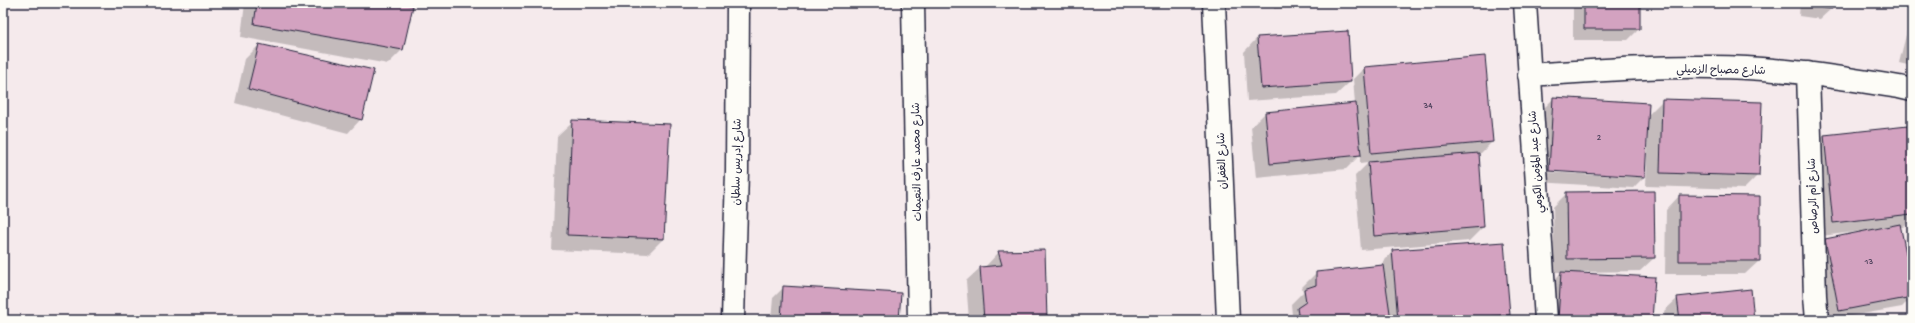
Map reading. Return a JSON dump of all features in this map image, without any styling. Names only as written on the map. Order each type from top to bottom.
[{"type":"street","name":"شارع إدريس سلطان","points":[[733,320],[737,171],[738,3]]},
{"type":"street","name":"شارع محمد عارف النعيمات","points":[[913,3],[919,320]]},
{"type":"street","name":"شارع الغفران","points":[[1214,3],[1228,320]]},
{"type":"street","name":"شارع عبد المؤمن الكومي","points":[[1524,3],[1546,320]]},
{"type":"street","name":"شارع مصباح الزميلي","points":[[1530,75],[1609,70],[1712,67],[1808,73],[1912,90]]},
{"type":"street","name":"شارع أم الرصاص","points":[[1808,73],[1817,320]]},
{"type":"building","points":[[257,3],[401,3],[413,6],[403,50],[254,24]]},
{"type":"building","points":[[1584,3],[1640,3],[1640,29],[1584,29]]},
{"type":"building","points":[[1809,3],[1833,3],[1832,9],[1809,6]]},
{"type":"building","points":[[1348,31],[1351,82],[1261,88],[1257,37]]},
{"type":"building","points":[[259,44],[374,70],[362,120],[248,89]]},
{"type":"building","points":[[1485,56],[1493,142],[1371,153],[1364,67]]},
{"type":"building","points":[[1553,97],[1649,103],[1645,177],[1549,171]]},
{"type":"building","points":[[1662,99],[1762,102],[1759,176],[1660,173]]},
{"type":"building","points":[[1356,103],[1361,155],[1270,164],[1265,112]]},
{"type":"building","points":[[572,120],[670,124],[664,239],[567,235]]},
{"type":"building","points":[[1908,126],[1912,161],[1912,214],[1833,223],[1824,135]]},
{"type":"building","points":[[1479,153],[1484,227],[1374,236],[1368,162]]},
{"type":"building","points":[[1654,191],[1655,258],[1567,259],[1566,192]]},
{"type":"building","points":[[1679,195],[1760,196],[1760,261],[1679,261]]},
{"type":"building","points":[[1900,224],[1912,283],[1912,297],[1839,311],[1825,239]]},
{"type":"building","points":[[1504,242],[1510,315],[1445,320],[1398,320],[1392,250]]},
{"type":"building","points":[[1045,250],[1047,320],[984,320],[980,267],[1002,265],[998,251]]},
{"type":"building","points":[[1383,265],[1391,320],[1299,320],[1297,308],[1306,302],[1304,289],[1316,285],[1316,272]]},
{"type":"building","points":[[1561,272],[1655,277],[1652,320],[1558,320]]},
{"type":"building","points":[[783,286],[901,293],[899,320],[781,320]]},
{"type":"building","points":[[1751,289],[1754,320],[1680,320],[1677,297]]}]
